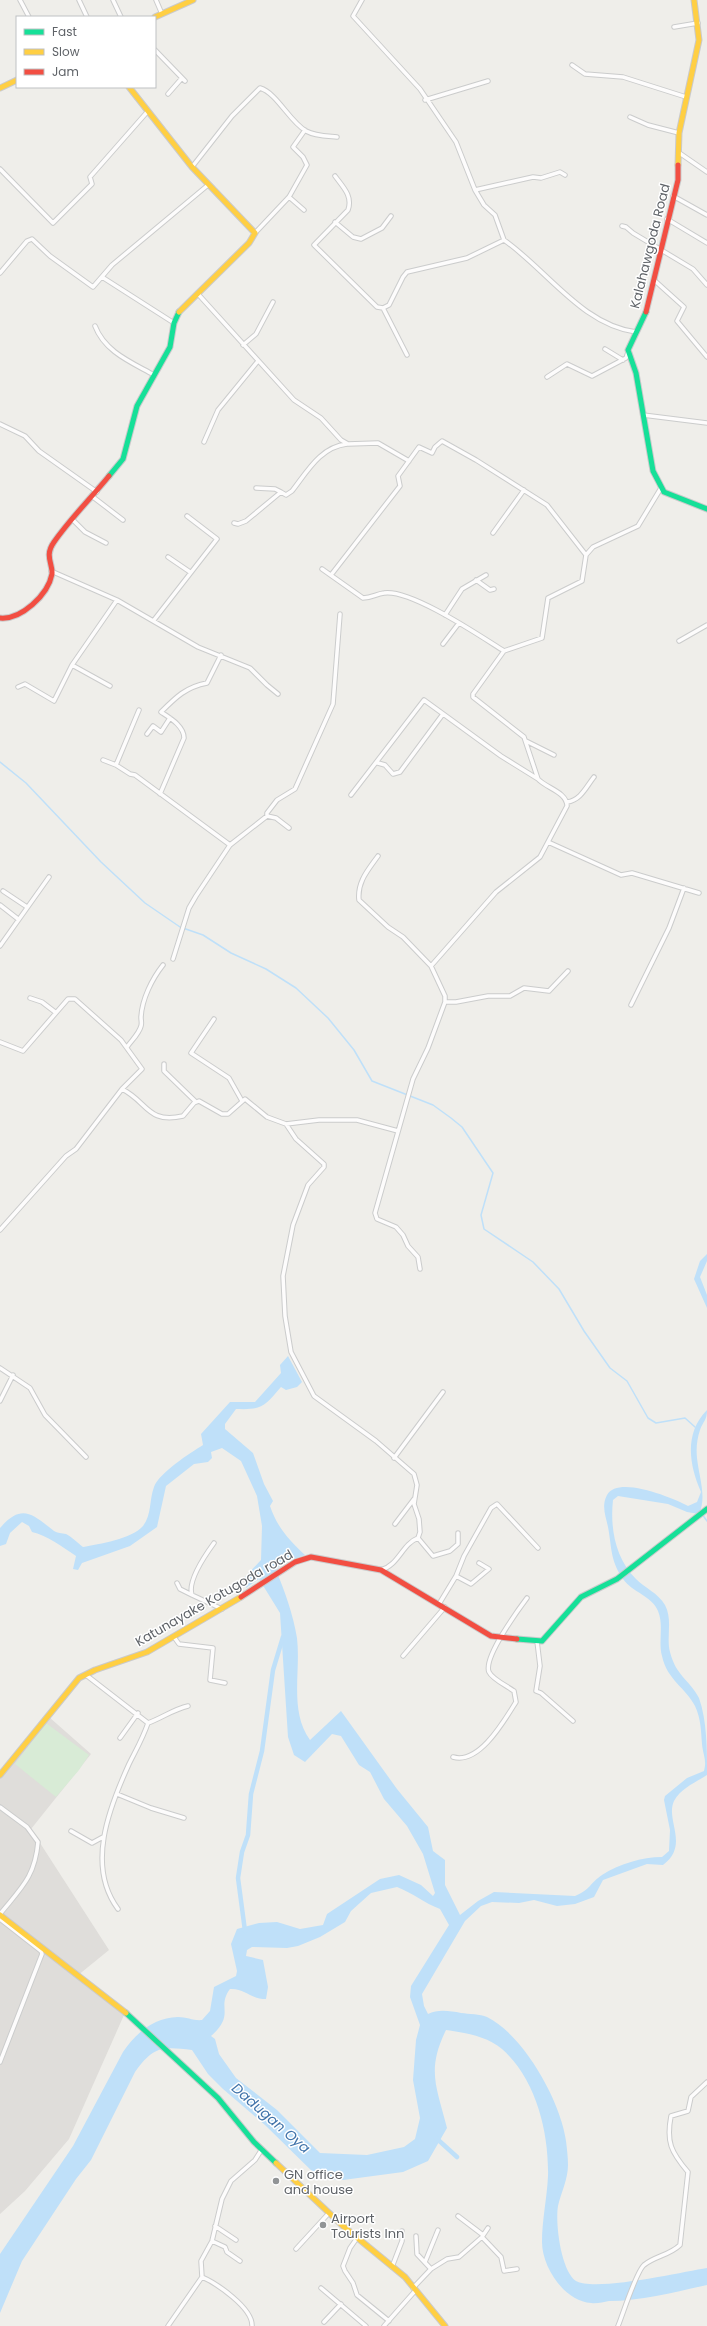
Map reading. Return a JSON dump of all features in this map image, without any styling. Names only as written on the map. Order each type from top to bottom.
[{"type":"street","points":[[20,0],[28,16]]},
{"type":"street","points":[[79,0],[86,16]]},
{"type":"street","points":[[113,0],[121,16]]},
{"type":"street","points":[[156,0],[162,14]]},
{"type":"street","points":[[156,17],[193,0]]},
{"type":"street","points":[[362,0],[353,16],[420,89],[425,100],[456,142],[475,190],[484,205],[495,215],[504,240],[595,317],[622,330],[636,332]]},
{"type":"street","name":"Kalahawgoda Road","points":[[628,352],[647,309],[667,219],[678,180],[679,133],[699,40],[694,0]]},
{"type":"street","points":[[674,27],[698,23]]},
{"type":"street","points":[[156,51],[183,80],[168,94]]},
{"type":"street","points":[[572,65],[585,74],[623,77],[686,96]]},
{"type":"street","points":[[0,88],[16,80]]},
{"type":"street","points":[[425,100],[488,81]]},
{"type":"street","points":[[130,88],[192,167],[254,232]]},
{"type":"street","points":[[192,167],[232,116],[260,88],[272,96],[290,118],[305,130],[313,134],[337,137]]},
{"type":"street","points":[[0,169],[53,224],[92,184],[90,177],[148,111]]},
{"type":"street","points":[[630,117],[648,125],[679,133]]},
{"type":"street","points":[[278,694],[266,685],[250,668],[177,636],[154,620],[117,600],[51,571],[48,565],[49,552],[53,543],[74,521],[123,458],[135,412],[170,347],[174,323],[180,310],[249,243],[254,232],[289,197],[308,165],[293,148],[305,130]]},
{"type":"street","points":[[678,151],[694,165],[707,172]]},
{"type":"street","points":[[475,190],[533,177],[541,178],[560,172],[565,175]]},
{"type":"street","points":[[335,176],[349,196],[350,203],[348,210],[314,245],[377,307],[383,308],[389,305],[403,277],[408,272],[467,258],[504,240]]},
{"type":"street","points":[[0,273],[27,241],[32,239],[50,256],[93,286],[112,265],[208,185]]},
{"type":"street","points":[[673,196],[707,215]]},
{"type":"street","points":[[289,197],[304,210]]},
{"type":"street","points":[[335,222],[353,237],[361,239],[382,228],[391,216]]},
{"type":"street","points":[[667,219],[707,243]]},
{"type":"street","points":[[622,226],[626,227],[633,233],[693,269],[707,285]]},
{"type":"street","points":[[102,276],[174,323]]},
{"type":"street","points":[[653,280],[684,307],[677,321],[707,357]]},
{"type":"street","points":[[198,294],[294,400],[320,418],[341,440],[348,444]]},
{"type":"street","points":[[243,345],[256,334],[272,302]]},
{"type":"street","points":[[383,308],[407,355]]},
{"type":"street","points":[[95,326],[99,338],[107,346],[121,357],[154,375]]},
{"type":"street","points":[[605,349],[623,360]]},
{"type":"street","points":[[547,377],[567,364],[592,376],[623,360],[628,352]]},
{"type":"street","points":[[628,352],[636,372],[646,441],[657,482],[661,488],[682,502],[707,509]]},
{"type":"street","points":[[204,442],[218,410],[258,361]]},
{"type":"street","points":[[643,415],[707,423]]},
{"type":"street","points":[[0,424],[25,436],[39,451],[97,492]]},
{"type":"street","points":[[331,575],[400,486],[398,476],[419,447],[432,453],[435,447],[442,441],[547,505],[586,555]]},
{"type":"street","points":[[256,488],[275,489],[286,495],[292,491],[322,454],[329,448],[348,444],[378,443],[409,461]]},
{"type":"street","points":[[554,755],[526,741],[516,730],[473,697],[504,651],[542,638],[548,598],[582,581],[586,555],[593,548],[638,526],[661,488]]},
{"type":"street","points":[[493,533],[524,490]]},
{"type":"street","points":[[234,523],[238,524],[246,521],[281,492]]},
{"type":"street","points":[[93,497],[123,520]]},
{"type":"street","points":[[154,620],[217,539],[187,516]]},
{"type":"street","points":[[74,521],[85,532],[106,543]]},
{"type":"street","points":[[168,557],[190,572]]},
{"type":"street","points":[[322,569],[363,598],[371,598],[384,593],[393,594],[427,605],[504,651]]},
{"type":"street","points":[[0,618],[9,619],[20,610],[34,605],[39,600],[51,571]]},
{"type":"street","points":[[444,615],[462,589],[486,575]]},
{"type":"street","points":[[476,580],[490,590],[494,590]]},
{"type":"street","points":[[18,687],[25,684],[54,701],[72,665],[117,600]]},
{"type":"street","points":[[173,960],[182,931],[196,896],[230,845],[267,816],[277,800],[295,789],[333,704],[340,614]]},
{"type":"street","points":[[443,644],[459,623]]},
{"type":"street","points":[[679,641],[707,625]]},
{"type":"street","points":[[160,794],[184,738],[184,733],[170,718],[161,712],[181,692],[192,686],[207,683],[221,655]]},
{"type":"street","points":[[72,665],[110,686]]},
{"type":"street","points":[[351,795],[424,700],[501,756],[561,795],[567,802],[567,806],[548,842],[535,862],[496,892],[431,966]]},
{"type":"street","points":[[116,765],[139,710]]},
{"type":"street","points":[[378,763],[385,765],[393,774],[400,772],[443,714]]},
{"type":"street","points":[[147,734],[153,726],[161,732],[170,718]]},
{"type":"street","points":[[526,741],[538,779]]},
{"type":"street","points":[[103,760],[116,765],[130,774],[135,775],[217,833],[230,845]]},
{"type":"street","points":[[567,802],[575,801],[594,777]]},
{"type":"street","points":[[267,816],[276,818],[289,828]]},
{"type":"street","points":[[548,842],[621,876],[632,873],[699,893]]},
{"type":"street","points":[[378,856],[361,881],[358,890],[359,900],[388,927],[393,928],[431,966],[445,996],[445,1002],[428,1048],[413,1080],[375,1213],[377,1219],[396,1227],[408,1246],[418,1257],[420,1269]]},
{"type":"street","points":[[0,946],[49,877]]},
{"type":"street","points":[[631,1005],[669,928],[684,888]]},
{"type":"street","points":[[3,891],[27,907]]},
{"type":"street","points":[[0,905],[18,919]]},
{"type":"street","points":[[127,1047],[140,1030],[142,1024],[141,1017],[149,986],[153,977],[163,965]]},
{"type":"street","points":[[445,1002],[456,1002],[488,996],[510,996],[524,988],[549,991],[568,971]]},
{"type":"street","points":[[30,998],[42,1002],[55,1012]]},
{"type":"street","points":[[0,1042],[23,1051],[55,1012],[68,999],[75,999],[110,1028],[138,1061],[142,1069],[122,1088],[76,1149],[66,1156],[0,1230]]},
{"type":"street","points":[[214,1018],[191,1053],[229,1078],[242,1101]]},
{"type":"street","points":[[164,1064],[164,1071],[196,1102],[222,1114],[228,1114],[244,1099],[267,1117],[286,1124],[319,1120],[357,1120],[398,1131]]},
{"type":"street","points":[[122,1088],[129,1092],[154,1115],[163,1118],[183,1116],[196,1102]]},
{"type":"street","points":[[286,1124],[296,1139],[324,1164],[324,1167],[308,1185],[293,1225],[283,1276],[285,1316],[290,1352],[314,1396],[376,1441],[414,1474],[417,1485],[415,1498],[420,1532],[418,1538]]},
{"type":"street","points":[[0,1368],[13,1375],[30,1388],[45,1415],[86,1457]]},
{"type":"street","points":[[0,1400],[13,1375]]},
{"type":"street","points":[[394,1458],[443,1392]]},
{"type":"street","points":[[395,1524],[415,1498]]},
{"type":"street","points":[[439,1604],[456,1576],[464,1556],[491,1508],[498,1504],[538,1548]]},
{"type":"street","points":[[573,1721],[541,1692],[536,1691],[540,1666],[537,1641],[542,1641],[548,1636],[581,1597],[617,1579],[707,1509]]},
{"type":"street","points":[[418,1538],[433,1556],[450,1551],[458,1544],[458,1533]]},
{"type":"street","points":[[381,1570],[389,1568],[400,1556],[410,1541],[418,1538]]},
{"type":"street","points":[[192,1595],[191,1591],[195,1574],[204,1556],[214,1543]]},
{"type":"street","name":"Katunayake Kotugoda road","points":[[0,1775],[79,1678],[147,1652],[222,1609],[295,1562],[312,1557],[381,1570],[445,1607],[491,1636],[537,1641]]},
{"type":"street","points":[[456,1576],[472,1584],[489,1569],[479,1563]]},
{"type":"street","points":[[177,1583],[180,1589],[222,1609]]},
{"type":"street","points":[[453,1757],[460,1759],[470,1756],[481,1748],[499,1729],[516,1702],[514,1691],[488,1671],[499,1637],[527,1598]]},
{"type":"street","points":[[403,1656],[445,1607]]},
{"type":"street","points":[[174,1637],[179,1644],[213,1648],[210,1680],[225,1683]]},
{"type":"street","points":[[86,1675],[148,1722]]},
{"type":"street","points":[[148,1722],[165,1717],[176,1709],[188,1706]]},
{"type":"street","points":[[120,1738],[138,1713]]},
{"type":"street","points":[[118,1909],[113,1902],[103,1872],[101,1859],[104,1837],[117,1794],[129,1763],[142,1742],[148,1722]]},
{"type":"street","points":[[117,1794],[184,1818]]},
{"type":"street","points":[[0,1806],[27,1827],[38,1842],[36,1863],[31,1875],[0,1914],[129,2016],[172,2053],[218,2098],[262,2149],[357,2238],[392,2267],[414,2289],[445,2326]]},
{"type":"street","points":[[71,1831],[92,1843],[104,1837]]},
{"type":"street","points":[[0,1919],[41,1951],[42,1954],[0,2062]]},
{"type":"street","points":[[618,2326],[641,2269],[652,2260],[675,2250],[680,2245],[688,2172],[674,2155],[669,2144],[669,2124],[671,2116],[674,2113],[688,2111],[691,2097],[707,2082]]},
{"type":"street","points":[[168,2326],[202,2277],[200,2266],[212,2241],[222,2199],[231,2180],[255,2160],[262,2149]]},
{"type":"street","points":[[296,2250],[329,2212]]},
{"type":"street","points":[[458,2216],[483,2236],[501,2257],[504,2271],[517,2269]]},
{"type":"street","points":[[215,2226],[236,2240]]},
{"type":"street","points":[[385,2326],[431,2269],[447,2259],[459,2257],[483,2236],[488,2228]]},
{"type":"street","points":[[425,2262],[438,2230]]},
{"type":"street","points":[[392,2267],[402,2241],[402,2231]]},
{"type":"street","points":[[416,2236],[417,2254],[431,2269]]},
{"type":"street","points":[[357,2238],[350,2248],[343,2266],[354,2283],[357,2295],[389,2321]]},
{"type":"street","points":[[212,2241],[226,2247],[227,2252],[240,2261]]},
{"type":"street","points":[[202,2277],[224,2290],[242,2306],[250,2317],[252,2326]]},
{"type":"street","points":[[321,2288],[366,2326]]},
{"type":"street","points":[[324,2322],[341,2304]]},
{"type":"shaded area","points":[[49,1717],[91,1754],[31,1829],[109,1950],[77,1976],[124,2015],[69,2139],[25,2191],[0,2214],[0,1778]]},
{"type":"green space","points":[[46,1723],[89,1755],[79,1770],[56,1797],[15,1764]]},
{"type":"water","points":[[707,1254],[707,1261],[700,1277],[707,1295],[707,1308],[694,1279],[700,1261]]},
{"type":"water","name":"Dadugan Oya","points":[[288,1356],[302,1382],[297,1387],[286,1390],[281,1387],[262,1406],[252,1409],[236,1409],[225,1424],[225,1429],[253,1453],[264,1484],[273,1501],[270,1506],[276,1520],[289,1538],[305,1555],[282,1563],[276,1570],[288,1603],[297,1638],[297,1691],[300,1717],[310,1740],[341,1711],[397,1789],[428,1827],[433,1851],[445,1860],[445,1885],[460,1915],[478,1901],[494,1892],[575,1896],[584,1891],[602,1875],[623,1864],[654,1857],[662,1857],[669,1851],[670,1830],[664,1800],[665,1796],[687,1778],[704,1771],[705,1761],[702,1748],[700,1720],[695,1706],[687,1694],[672,1678],[664,1664],[661,1651],[661,1622],[658,1611],[647,1598],[631,1587],[623,1579],[616,1566],[612,1554],[604,1511],[604,1503],[607,1495],[613,1489],[622,1487],[646,1490],[671,1498],[688,1506],[697,1502],[701,1492],[692,1460],[692,1439],[700,1419],[707,1410],[706,1419],[701,1427],[697,1440],[697,1458],[702,1487],[702,1501],[699,1514],[687,1512],[668,1504],[618,1496],[613,1500],[612,1511],[613,1532],[623,1562],[636,1579],[659,1597],[665,1605],[669,1617],[670,1652],[679,1672],[699,1698],[704,1716],[707,1745],[707,1775],[684,1789],[674,1801],[672,1816],[676,1841],[675,1849],[671,1857],[663,1865],[647,1864],[603,1880],[594,1897],[575,1904],[557,1906],[534,1900],[519,1903],[492,1902],[481,1906],[465,1921],[422,1994],[424,2006],[428,2014],[436,2011],[444,2011],[478,2015],[487,2017],[501,2026],[514,2038],[527,2054],[549,2089],[563,2125],[568,2156],[567,2175],[558,2206],[557,2223],[560,2246],[566,2267],[571,2276],[576,2281],[586,2284],[619,2283],[707,2268],[707,2285],[646,2298],[596,2303],[581,2301],[564,2289],[550,2272],[543,2252],[542,2234],[548,2176],[548,2159],[543,2124],[532,2091],[524,2075],[514,2061],[502,2049],[483,2038],[461,2032],[446,2030],[436,2057],[435,2079],[447,2128],[428,2161],[403,2172],[343,2180],[319,2178],[265,2125],[208,2074],[192,2050],[173,2048],[159,2050],[153,2053],[147,2057],[135,2072],[91,2160],[76,2179],[22,2261],[0,2313],[0,2254],[73,2146],[123,2052],[140,2033],[161,2020],[178,2017],[202,2020],[210,2011],[214,1987],[236,1976],[237,1971],[231,1944],[237,1929],[259,1923],[277,1922],[300,1929],[323,1925],[327,1914],[380,1879],[399,1875],[421,1885],[433,1896],[435,1893],[423,1854],[407,1826],[384,1799],[370,1772],[359,1765],[341,1736],[332,1734],[305,1762],[294,1755],[288,1737],[280,1613],[259,1579],[246,1588],[245,1577],[261,1560],[262,1526],[257,1496],[241,1461],[222,1448],[211,1452],[212,1458],[208,1462],[194,1464],[166,1486],[157,1527],[130,1546],[82,1563],[78,1570],[73,1569],[76,1556],[49,1539],[32,1532],[29,1526],[22,1522],[10,1533],[6,1544],[0,1546],[0,1528],[8,1520],[21,1513],[33,1516],[58,1533],[68,1535],[83,1547],[123,1538],[138,1531],[148,1517],[154,1487],[162,1476],[203,1445],[201,1434],[230,1402],[255,1402],[281,1373],[280,1365]],"holes":[[[397,1887],[440,1909],[449,1925],[411,1986],[410,1997],[420,2025],[416,2040],[413,2080],[420,2118],[415,2139],[404,2147],[367,2155],[320,2153],[277,2110],[236,2078],[219,2054],[215,2039],[211,2036],[223,2022],[226,1996],[230,1989],[240,1990],[260,1999],[266,1999],[268,1987],[263,1960],[246,1956],[247,1950],[252,1947],[287,1948],[298,1946],[320,1937],[345,1922],[351,1911],[371,1893]]]},
{"type":"waterway","points":[[0,762],[26,783],[101,862],[145,903],[180,927],[203,935],[231,953],[266,969],[296,988],[328,1018],[354,1050],[372,1081],[433,1105],[462,1127],[493,1173],[481,1215],[484,1229],[533,1262],[559,1289],[584,1331],[610,1368],[627,1381],[648,1418],[656,1423],[685,1418],[695,1427]]},
{"type":"waterway","points":[[702,1514],[707,1521]]},
{"type":"waterway","points":[[245,1931],[238,1878],[242,1852],[248,1835],[251,1794],[262,1751],[273,1670],[283,1637]]},
{"type":"waterway","points":[[435,2137],[457,2157]]},
{"type":"traffic: fast","points":[[109,476],[123,459],[137,406],[170,347],[174,323],[179,312]]},
{"type":"traffic: fast","points":[[646,312],[628,350],[636,373],[653,471],[664,492],[707,509]]},
{"type":"traffic: fast","points":[[517,1639],[542,1641],[581,1597],[617,1579],[707,1509]]},
{"type":"traffic: fast","points":[[126,2013],[218,2098],[254,2142],[276,2163]]},
{"type":"traffic: slow","points":[[156,17],[193,0]]},
{"type":"traffic: slow","points":[[678,165],[679,133],[699,40],[694,0]]},
{"type":"traffic: slow","points":[[0,88],[16,80]]},
{"type":"traffic: slow","points":[[130,88],[192,167],[255,233],[249,243],[179,312]]},
{"type":"traffic: slow","points":[[0,1775],[79,1678],[95,1670],[147,1652],[241,1597]]},
{"type":"traffic: slow","points":[[0,1915],[126,2013]]},
{"type":"traffic: slow","points":[[276,2163],[343,2226],[405,2277],[445,2326]]},
{"type":"traffic: jam","points":[[646,312],[678,180],[678,165]]},
{"type":"traffic: jam","points":[[0,618],[8,618],[16,615],[32,605],[39,598],[45,590],[52,574],[49,556],[51,547],[67,525],[109,476]]},
{"type":"traffic: jam","points":[[241,1597],[295,1562],[311,1557],[381,1570],[491,1636],[517,1639]]},
{"type":"place","name":"GN office and house","points":[[276,2181]]},
{"type":"place","name":"Airport Tourists Inn","points":[[323,2225]]}]
